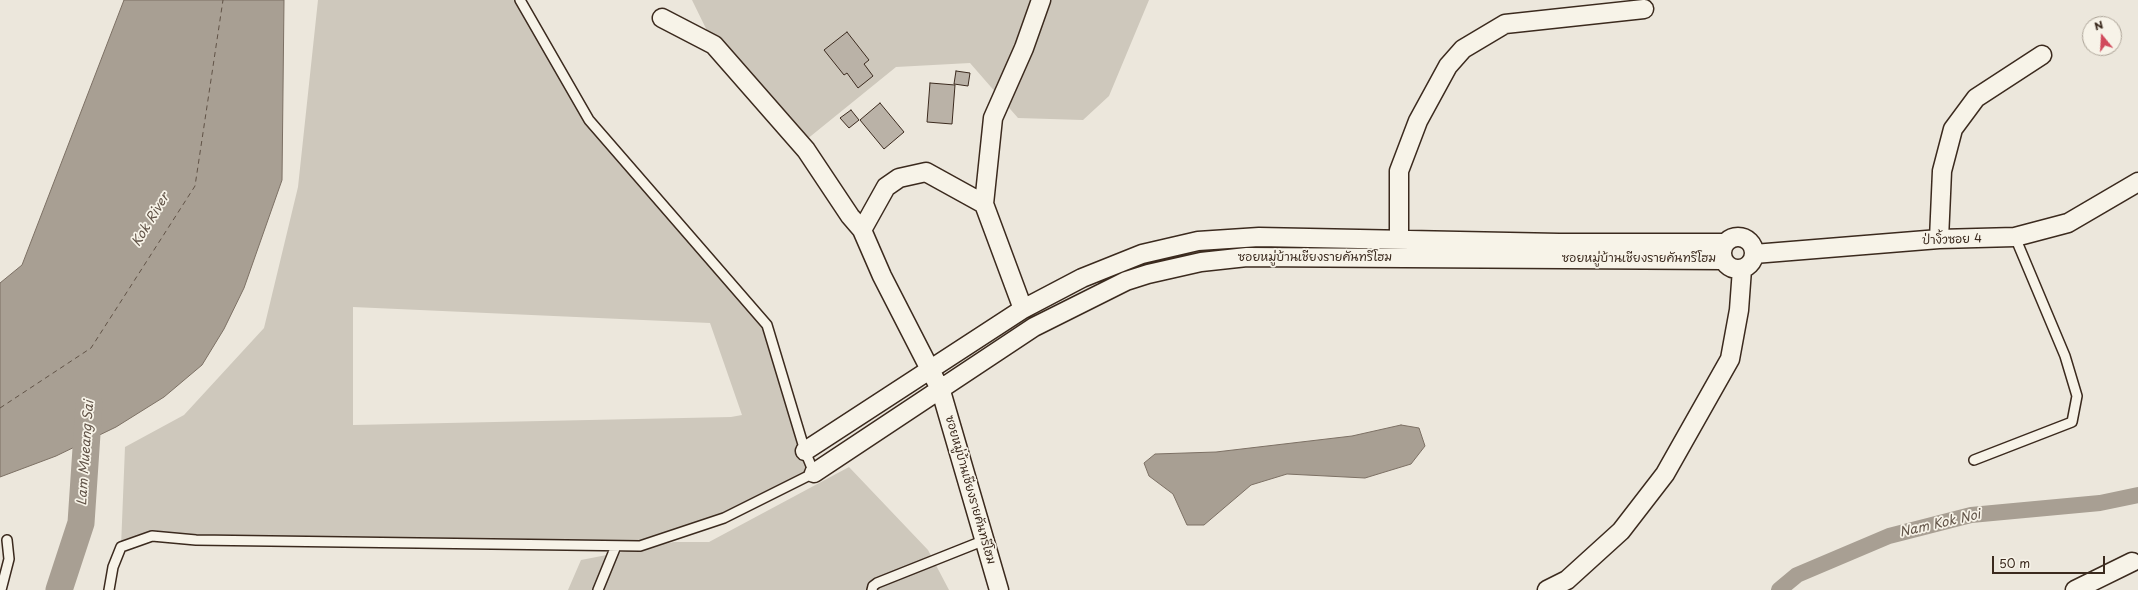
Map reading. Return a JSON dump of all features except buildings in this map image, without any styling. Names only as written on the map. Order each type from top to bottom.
[{"type":"street","points":[[805,450],[930,371],[1028,318],[984,204],[993,118],[1024,48],[1041,0]]},
{"type":"street","points":[[1399,240],[1399,171],[1418,121],[1448,66],[1463,49],[1505,24],[1644,9]]},
{"type":"street","name":"ซอยหมู่บ้านเชียงรายคันทรีโฮม","points":[[662,18],[714,45],[806,150],[850,216],[862,230],[882,276],[940,390],[999,590]]},
{"type":"street","points":[[1939,239],[1942,171],[1953,129],[1976,98],[2042,55]]},
{"type":"street","points":[[862,230],[886,187],[899,178],[912,174],[926,172],[984,204]]},
{"type":"street","name":"ป่างิ้วซอย 4","points":[[1754,254],[1939,239],[2015,237],[2068,223],[2138,182]]},
{"type":"street","points":[[1733,237],[1744,238],[1753,246],[1754,254],[1749,264],[1742,269],[1730,267],[1724,251],[1733,237]]},
{"type":"street","points":[[1259,247],[1399,240],[1558,251]]},
{"type":"street","name":"ซอยหมู่บ้านเชียงรายคันทรีโฮม","points":[[814,473],[940,390],[1028,318],[1126,281],[1145,264],[1201,262],[1247,257],[1259,247],[1558,251],[1724,251]]},
{"type":"street","points":[[1547,590],[1567,580],[1621,531],[1665,474],[1730,359],[1739,310],[1742,269]]},
{"type":"street","points":[[2075,590],[2132,562]]},
{"type":"lane","points":[[109,590],[113,567],[121,547],[152,536],[196,540],[640,546],[724,518],[814,473],[805,450],[767,325],[589,120],[520,0]]},
{"type":"lane","points":[[1974,460],[2072,422],[2077,396],[2065,356],[2015,237]]},
{"type":"lane","points":[[0,590],[9,559],[7,540]]},
{"type":"lane","points":[[872,590],[873,586],[877,583],[985,540]]},
{"type":"lane","points":[[598,590],[616,546]]},
{"type":"shaded area","points":[[318,0],[520,0],[589,120],[767,325],[814,473],[724,518],[640,546],[152,536],[121,547],[125,447],[184,415],[264,328],[298,187]],"holes":[[[353,307],[710,323],[742,415],[731,417],[353,425]]]},
{"type":"shaded area","points":[[692,0],[1149,0],[1109,96],[1083,120],[1018,118],[970,63],[896,67],[801,144],[714,45]]},
{"type":"shaded area","points":[[849,467],[928,550],[949,590],[568,590],[581,560],[674,542],[709,542]]},
{"type":"water","name":"Kok River","points":[[124,0],[284,0],[282,180],[244,288],[224,329],[202,365],[164,397],[116,427],[56,456],[0,477],[0,283],[22,265]]},
{"type":"water","points":[[1401,425],[1419,428],[1425,446],[1411,464],[1365,478],[1287,474],[1251,485],[1204,525],[1187,525],[1173,494],[1149,476],[1144,463],[1155,454],[1216,452],[1352,436]]},
{"type":"waterway","name":"Lam Mueang Sai","points":[[59,590],[81,523],[89,404]]},
{"type":"waterway","name":"Nam Kok Noi","points":[[1779,590],[1797,575],[1889,536],[1971,515],[2100,503],[2138,495]]},
{"type":"ferry route","points":[[0,408],[91,348],[195,186],[223,0]]}]
